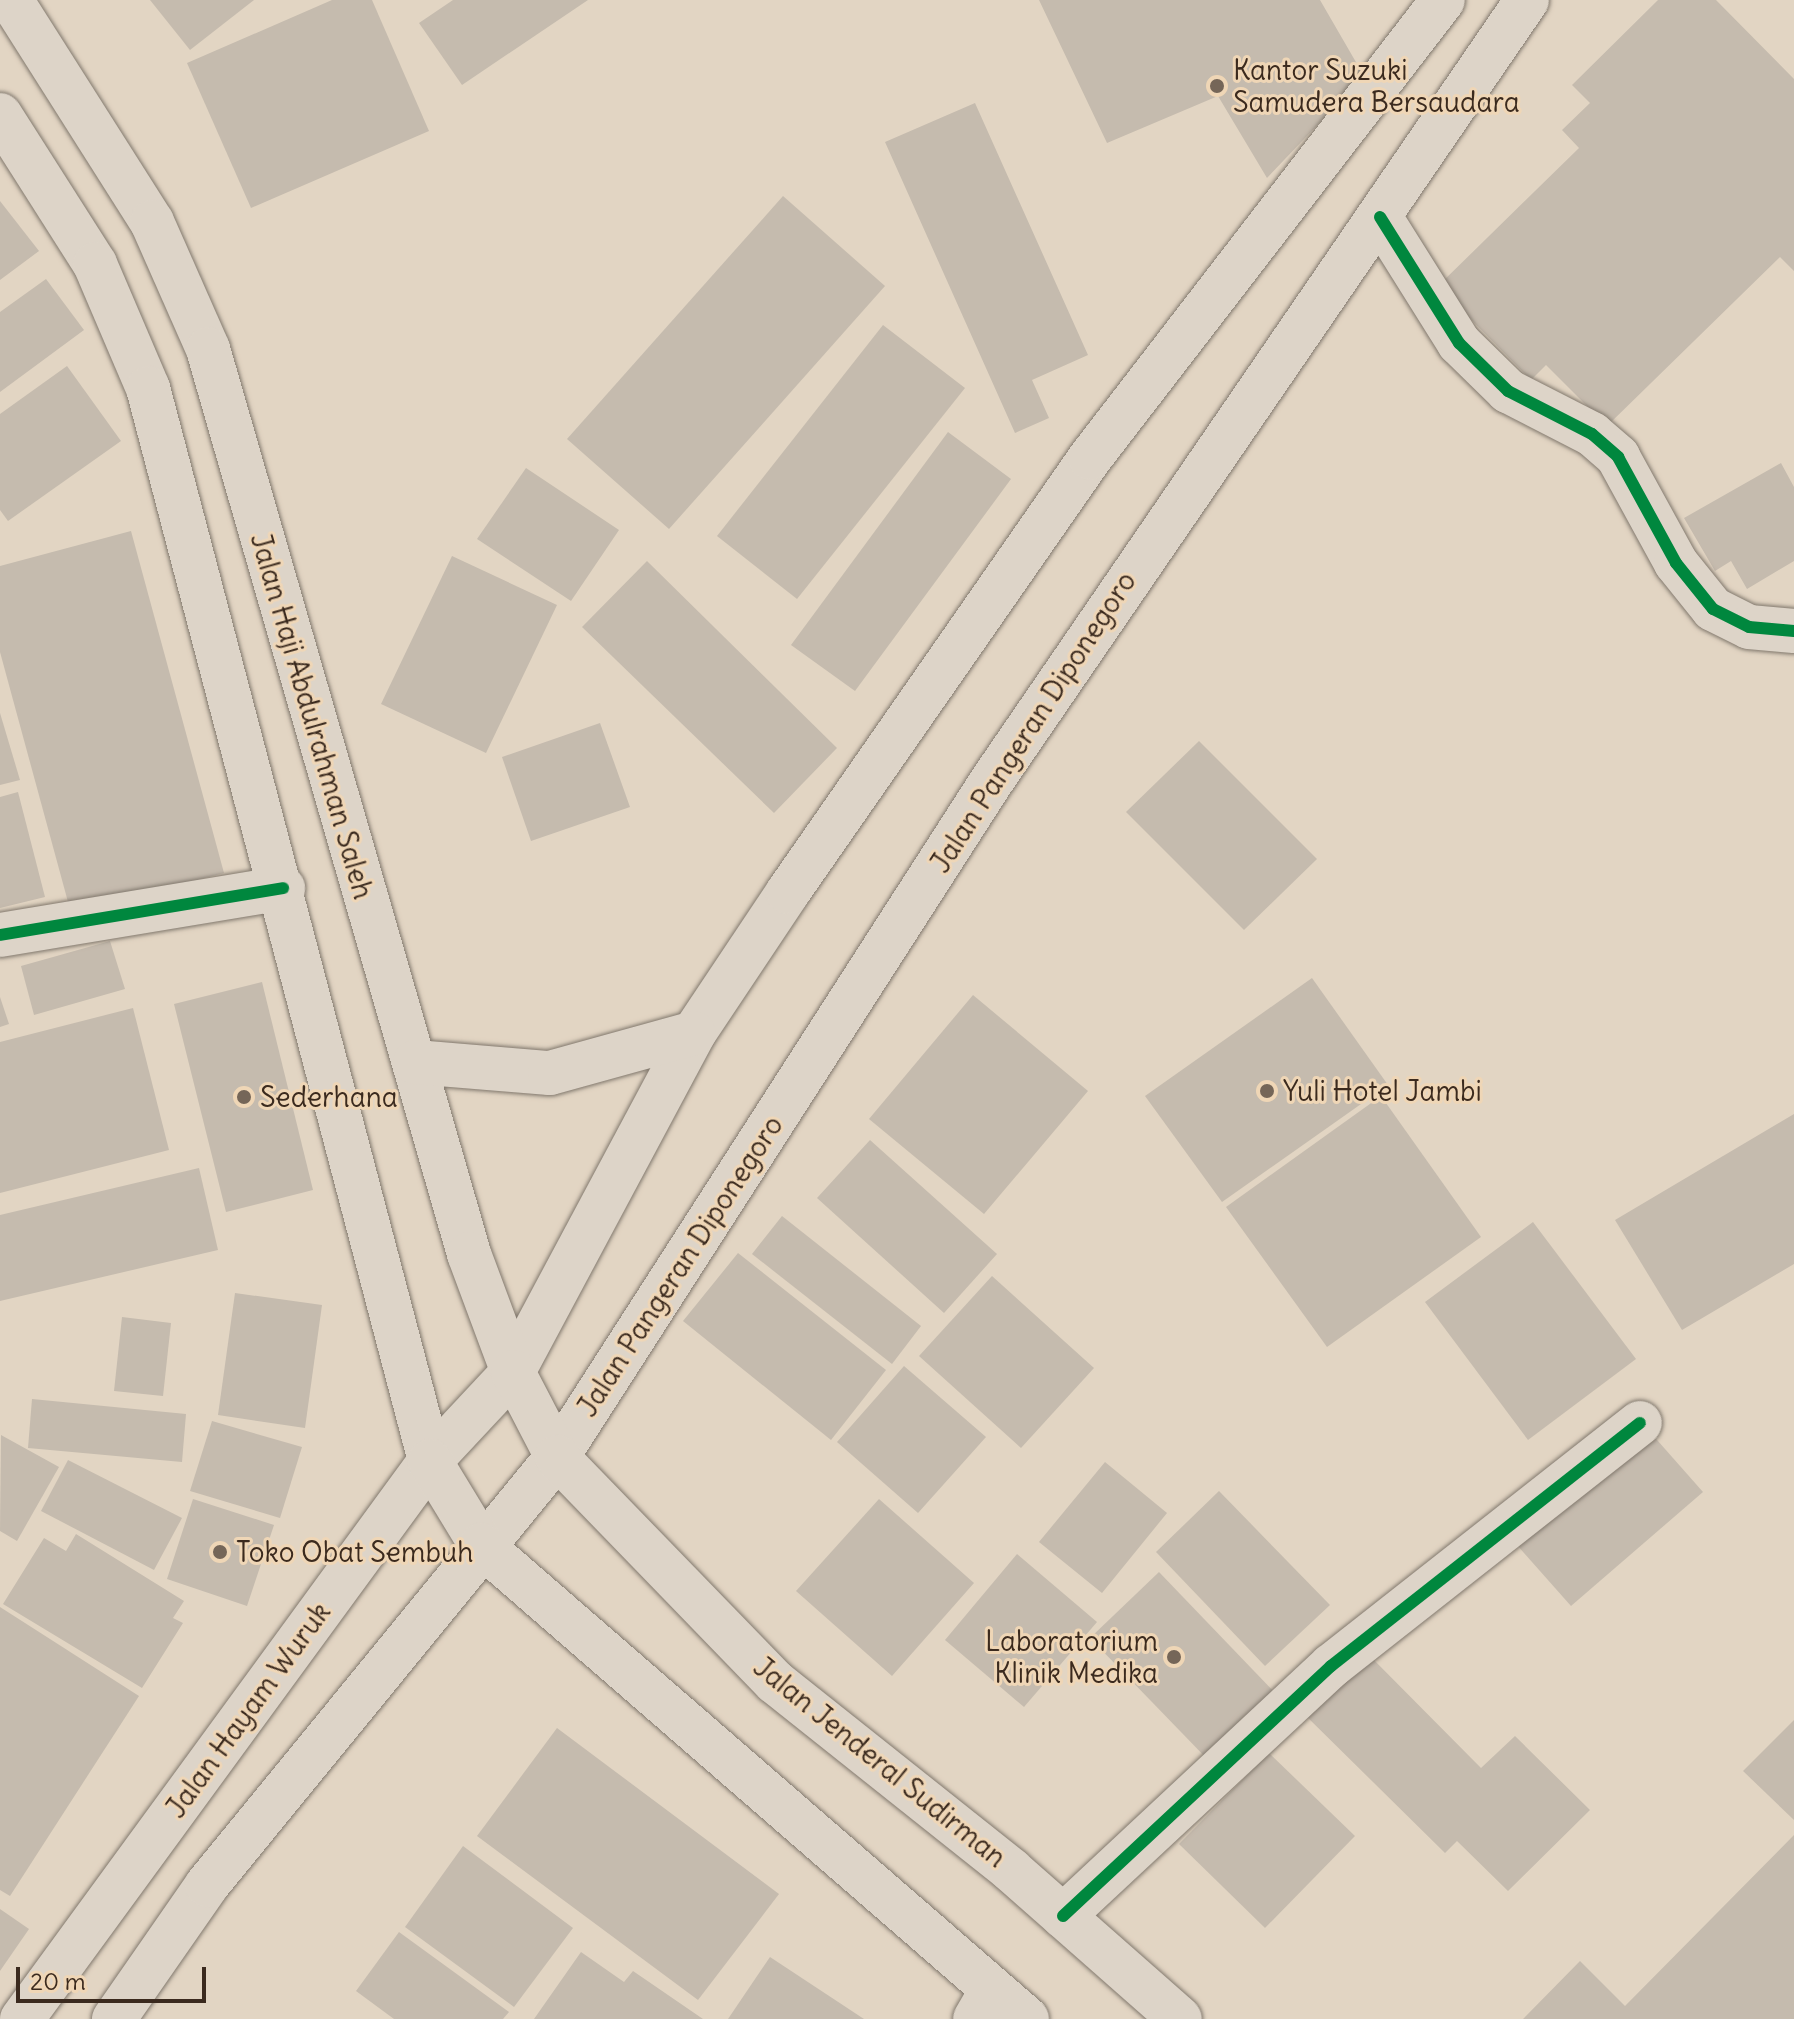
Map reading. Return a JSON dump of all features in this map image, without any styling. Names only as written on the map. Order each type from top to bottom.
[{"type":"main road","name":"Jalan Haji Abdulrahman Saleh","points":[[11,0],[152,222],[208,349],[469,1254],[513,1372],[557,1457]]},
{"type":"main road","name":"Jalan Pangeran Diponegoro","points":[[481,1545],[557,1457],[991,782],[1527,0]]},
{"type":"main road","points":[[513,1372],[694,1033],[1090,458],[1427,8]]},
{"type":"main road","points":[[0,115],[95,264],[148,388],[283,888],[430,1461],[481,1545],[983,2005],[1027,2019]]},
{"type":"main road","points":[[1380,217],[1459,343],[1508,391],[1592,434],[1618,457],[1676,563],[1713,609],[1749,627],[1794,631]]},
{"type":"main road","points":[[0,935],[283,888]]},
{"type":"main road","points":[[415,1062],[550,1073],[694,1033]]},
{"type":"main road","name":"Jalan Hayam Wuruk","points":[[22,2019],[430,1461],[513,1372]]},
{"type":"main road","points":[[1063,1916],[1331,1666],[1640,1423]]},
{"type":"main road","name":"Jalan Jenderal Sudirman","points":[[557,1457],[775,1682],[1063,1916],[1180,2019]]},
{"type":"main road","points":[[114,2019],[207,1885],[481,1545]]},
{"type":"building","points":[[150,0],[254,0],[190,50]]},
{"type":"building","points":[[332,0],[372,0],[429,131],[251,208],[187,63]]},
{"type":"building","points":[[453,0],[588,0],[462,85],[419,23]]},
{"type":"building","name":"Kantor Suzuki Samudera Bersaudara","points":[[1039,0],[1320,0],[1364,76],[1267,178],[1218,96],[1107,143]]},
{"type":"building","points":[[1658,0],[1716,0],[1794,79],[1794,271],[1780,257],[1607,426],[1546,365],[1531,380],[1438,286],[1579,148],[1562,130],[1590,103],[1572,85]]},
{"type":"building","points":[[975,103],[1088,355],[1032,380],[1049,418],[1015,433],[885,142]]},
{"type":"building","points":[[783,196],[885,286],[669,529],[567,439]]},
{"type":"building","points":[[0,201],[39,251],[0,280]]},
{"type":"building","points":[[46,279],[84,330],[0,392],[0,312]]},
{"type":"building","points":[[883,325],[965,388],[797,599],[717,536]]},
{"type":"building","points":[[67,366],[121,441],[8,521],[0,510],[0,414]]},
{"type":"building","points":[[948,432],[1011,479],[855,691],[791,645]]},
{"type":"building","points":[[1781,463],[1794,487],[1794,561],[1747,589],[1731,561],[1715,571],[1684,518]]},
{"type":"building","points":[[526,468],[619,530],[571,601],[477,539]]},
{"type":"building","points":[[131,531],[224,873],[71,913],[0,652],[0,566]]},
{"type":"building","points":[[452,556],[557,605],[486,753],[381,704]]},
{"type":"building","points":[[647,561],[837,748],[774,813],[582,627]]},
{"type":"building","points":[[0,713],[20,780],[0,785]]},
{"type":"building","points":[[600,723],[630,807],[531,841],[502,757]]},
{"type":"building","points":[[1199,741],[1317,859],[1244,930],[1126,812]]},
{"type":"building","points":[[18,792],[45,897],[0,908],[0,797]]},
{"type":"building","points":[[110,941],[125,989],[34,1015],[21,966]]},
{"type":"building","name":"Yuli Hotel Jambi","points":[[1312,978],[1388,1085],[1222,1202],[1145,1096]]},
{"type":"building","points":[[262,982],[313,1190],[226,1212],[174,1004]]},
{"type":"building","points":[[973,995],[1088,1091],[984,1214],[869,1119]]},
{"type":"building","points":[[0,997],[9,1024],[0,1027]]},
{"type":"building","points":[[133,1008],[169,1150],[0,1193],[0,1042]]},
{"type":"building","points":[[1381,1096],[1481,1237],[1327,1347],[1226,1207]]},
{"type":"building","points":[[1794,1114],[1794,1264],[1682,1330],[1615,1220]]},
{"type":"building","points":[[870,1140],[997,1254],[944,1313],[817,1198]]},
{"type":"building","points":[[199,1168],[218,1250],[0,1301],[0,1215]]},
{"type":"building","points":[[782,1216],[921,1326],[892,1364],[752,1254]]},
{"type":"building","points":[[1533,1222],[1636,1359],[1528,1440],[1425,1302]]},
{"type":"building","points":[[738,1253],[886,1370],[831,1440],[683,1321]]},
{"type":"building","points":[[992,1276],[1094,1368],[1021,1448],[919,1356]]},
{"type":"building","points":[[235,1293],[322,1305],[305,1428],[218,1415]]},
{"type":"building","points":[[122,1317],[171,1323],[163,1396],[114,1391]]},
{"type":"building","points":[[904,1366],[986,1437],[918,1513],[837,1442]]},
{"type":"building","points":[[32,1399],[186,1414],[182,1462],[28,1448]]},
{"type":"building","points":[[212,1421],[302,1447],[280,1518],[190,1491]]},
{"type":"building","points":[[1650,1432],[1703,1492],[1571,1606],[1517,1545]]},
{"type":"building","points":[[1,1435],[59,1467],[17,1541],[0,1531]]},
{"type":"building","points":[[68,1460],[182,1518],[154,1570],[41,1511]]},
{"type":"building","points":[[1105,1462],[1167,1513],[1102,1593],[1039,1542]]},
{"type":"building","points":[[1219,1491],[1330,1605],[1265,1666],[1156,1552]]},
{"type":"building","name":"Toko Obat Sembuh","points":[[193,1499],[274,1525],[247,1606],[167,1579]]},
{"type":"building","points":[[879,1499],[974,1583],[892,1676],[796,1591]]},
{"type":"building","points":[[76,1534],[184,1601],[173,1618],[183,1623],[142,1688],[3,1604],[44,1538],[66,1551]]},
{"type":"building","points":[[1017,1554],[1097,1622],[1024,1707],[945,1640]]},
{"type":"building","name":"Laboratorium Klinik Medika","points":[[1159,1572],[1280,1698],[1211,1763],[1090,1638]]},
{"type":"building","points":[[0,1607],[139,1696],[10,1896],[0,1890]]},
{"type":"building","points":[[1364,1650],[1481,1768],[1515,1736],[1590,1810],[1508,1891],[1457,1841],[1445,1853],[1302,1712]]},
{"type":"building","points":[[1794,1720],[1794,1820],[1743,1771]]},
{"type":"building","points":[[557,1728],[779,1894],[698,2000],[477,1836]]},
{"type":"building","points":[[1269,1753],[1355,1836],[1265,1928],[1179,1844]]},
{"type":"building","points":[[1794,1835],[1794,2019],[1523,2019],[1580,1961],[1625,2006]]},
{"type":"building","points":[[463,1846],[573,1928],[514,2007],[405,1927]]},
{"type":"building","points":[[0,1909],[29,1929],[0,1971]]},
{"type":"building","points":[[399,1932],[509,2012],[503,2019],[394,2019],[356,1991]]},
{"type":"building","points":[[581,1952],[624,1982],[633,1971],[703,2019],[534,2019]]},
{"type":"building","points":[[770,1957],[864,2019],[728,2019]]},
{"type":"cycle path","points":[[1380,217],[1459,343],[1508,391],[1592,434],[1618,457],[1676,563],[1713,609],[1749,627],[1794,631]]},
{"type":"cycle path","points":[[0,935],[283,888]]},
{"type":"cycle path","points":[[1063,1916],[1331,1666],[1640,1423]]},
{"type":"place","name":"Kantor Suzuki Samudera Bersaudara","points":[[1217,86]]},
{"type":"place","name":"Yuli Hotel Jambi","points":[[1267,1091]]},
{"type":"place","name":"Sederhana","points":[[244,1097]]},
{"type":"place","name":"Toko Obat Sembuh","points":[[220,1552]]},
{"type":"place","name":"Laboratorium Klinik Medika","points":[[1174,1657]]}]
